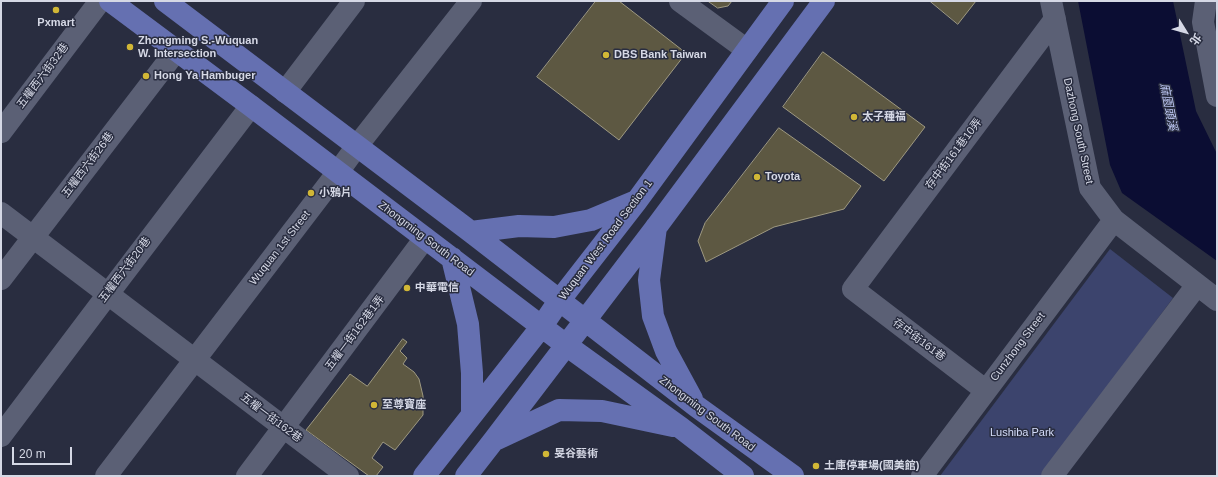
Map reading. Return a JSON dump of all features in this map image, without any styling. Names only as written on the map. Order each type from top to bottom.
[{"type":"main road","name":"Zhongming South Road","points":[[110,1],[743,476]]},
{"type":"main road","name":"Zhongming South Road","points":[[165,1],[471,232],[696,406],[793,476]]},
{"type":"main road","name":"Wuquan West Road Section 1","points":[[424,476],[542,326],[559,301],[636,202],[783,1]]},
{"type":"main road","points":[[466,476],[657,226],[824,1]]},
{"type":"main road","points":[[471,232],[519,226],[554,227],[592,220],[636,202]]},
{"type":"main road","points":[[657,226],[649,280],[653,316],[666,351],[696,406]]},
{"type":"main road","points":[[452,258],[468,324],[472,373],[472,415]]},
{"type":"main road","points":[[494,440],[559,410],[602,411],[680,428]]},
{"type":"street","name":"五權西六街32巷","points":[[1,132],[100,1]]},
{"type":"street","points":[[285,92],[354,1]]},
{"type":"street","name":"Wuquan 1st Street","points":[[106,476],[357,146],[471,1]]},
{"type":"street","points":[[680,1],[747,50]]},
{"type":"street","points":[[1206,1],[1203,22],[1217,96]]},
{"type":"street","name":"Dazhong South Street","points":[[1053,10],[1090,188],[1114,220],[1217,300]]},
{"type":"street","name":"存中街161巷10弄","points":[[853,289],[1053,10]]},
{"type":"street","name":"五權西六街26巷","points":[[1,279],[176,51]]},
{"type":"street","name":"五權西六街20巷","points":[[1,436],[251,106]]},
{"type":"street","name":"五權一街162巷","points":[[1,213],[348,476]]},
{"type":"street","name":"Cunzhong Street","points":[[922,476],[1114,220]]},
{"type":"street","name":"五權一街162巷1弄","points":[[247,476],[425,238]]},
{"type":"street","points":[[1052,476],[1197,285]]},
{"type":"street","name":"存中街161巷","points":[[853,289],[986,390]]},
{"type":"green space","name":"Lushiba Park","points":[[1110,249],[1173,298],[1041,476],[940,476]]},
{"type":"water","name":"麻園頭溪","points":[[1078,1],[1173,1],[1196,111],[1217,154],[1217,261],[1122,193],[1110,165]]},
{"type":"building","points":[[596,1],[619,1],[686,53],[619,140],[537,77]]},
{"type":"building","points":[[708,1],[732,1],[728,6],[718,8]]},
{"type":"building","points":[[930,1],[976,1],[958,24]]},
{"type":"building","name":"太子種福","points":[[823,52],[925,127],[884,181],[783,107]]},
{"type":"building","points":[[779,128],[861,186],[844,209],[774,227],[706,262],[698,241],[705,223]]},
{"type":"building","name":"至尊寶座","points":[[403,339],[407,342],[400,351],[407,358],[403,364],[414,372],[419,379],[423,396],[423,415],[395,450],[383,442],[372,458],[383,467],[376,476],[369,476],[306,430],[350,374],[367,386]]},
{"type":"place","name":"Pxmart","points":[[56,10]]},
{"type":"place","name":"Zhongming S.-Wuquan W. Intersection","points":[[130,47]]},
{"type":"place","name":"DBS Bank Taiwan","points":[[606,55]]},
{"type":"place","name":"Hong Ya Hambuger","points":[[146,76]]},
{"type":"place","name":"太子種福","points":[[854,117]]},
{"type":"place","name":"Toyota","points":[[757,177]]},
{"type":"place","name":"小鴉片","points":[[311,193]]},
{"type":"place","name":"中華電信","points":[[407,288]]},
{"type":"place","name":"至尊寶座","points":[[374,405]]},
{"type":"place","name":"旻谷藝術","points":[[546,454]]},
{"type":"place","name":"土庫停車場(國美館)","points":[[816,466]]}]
